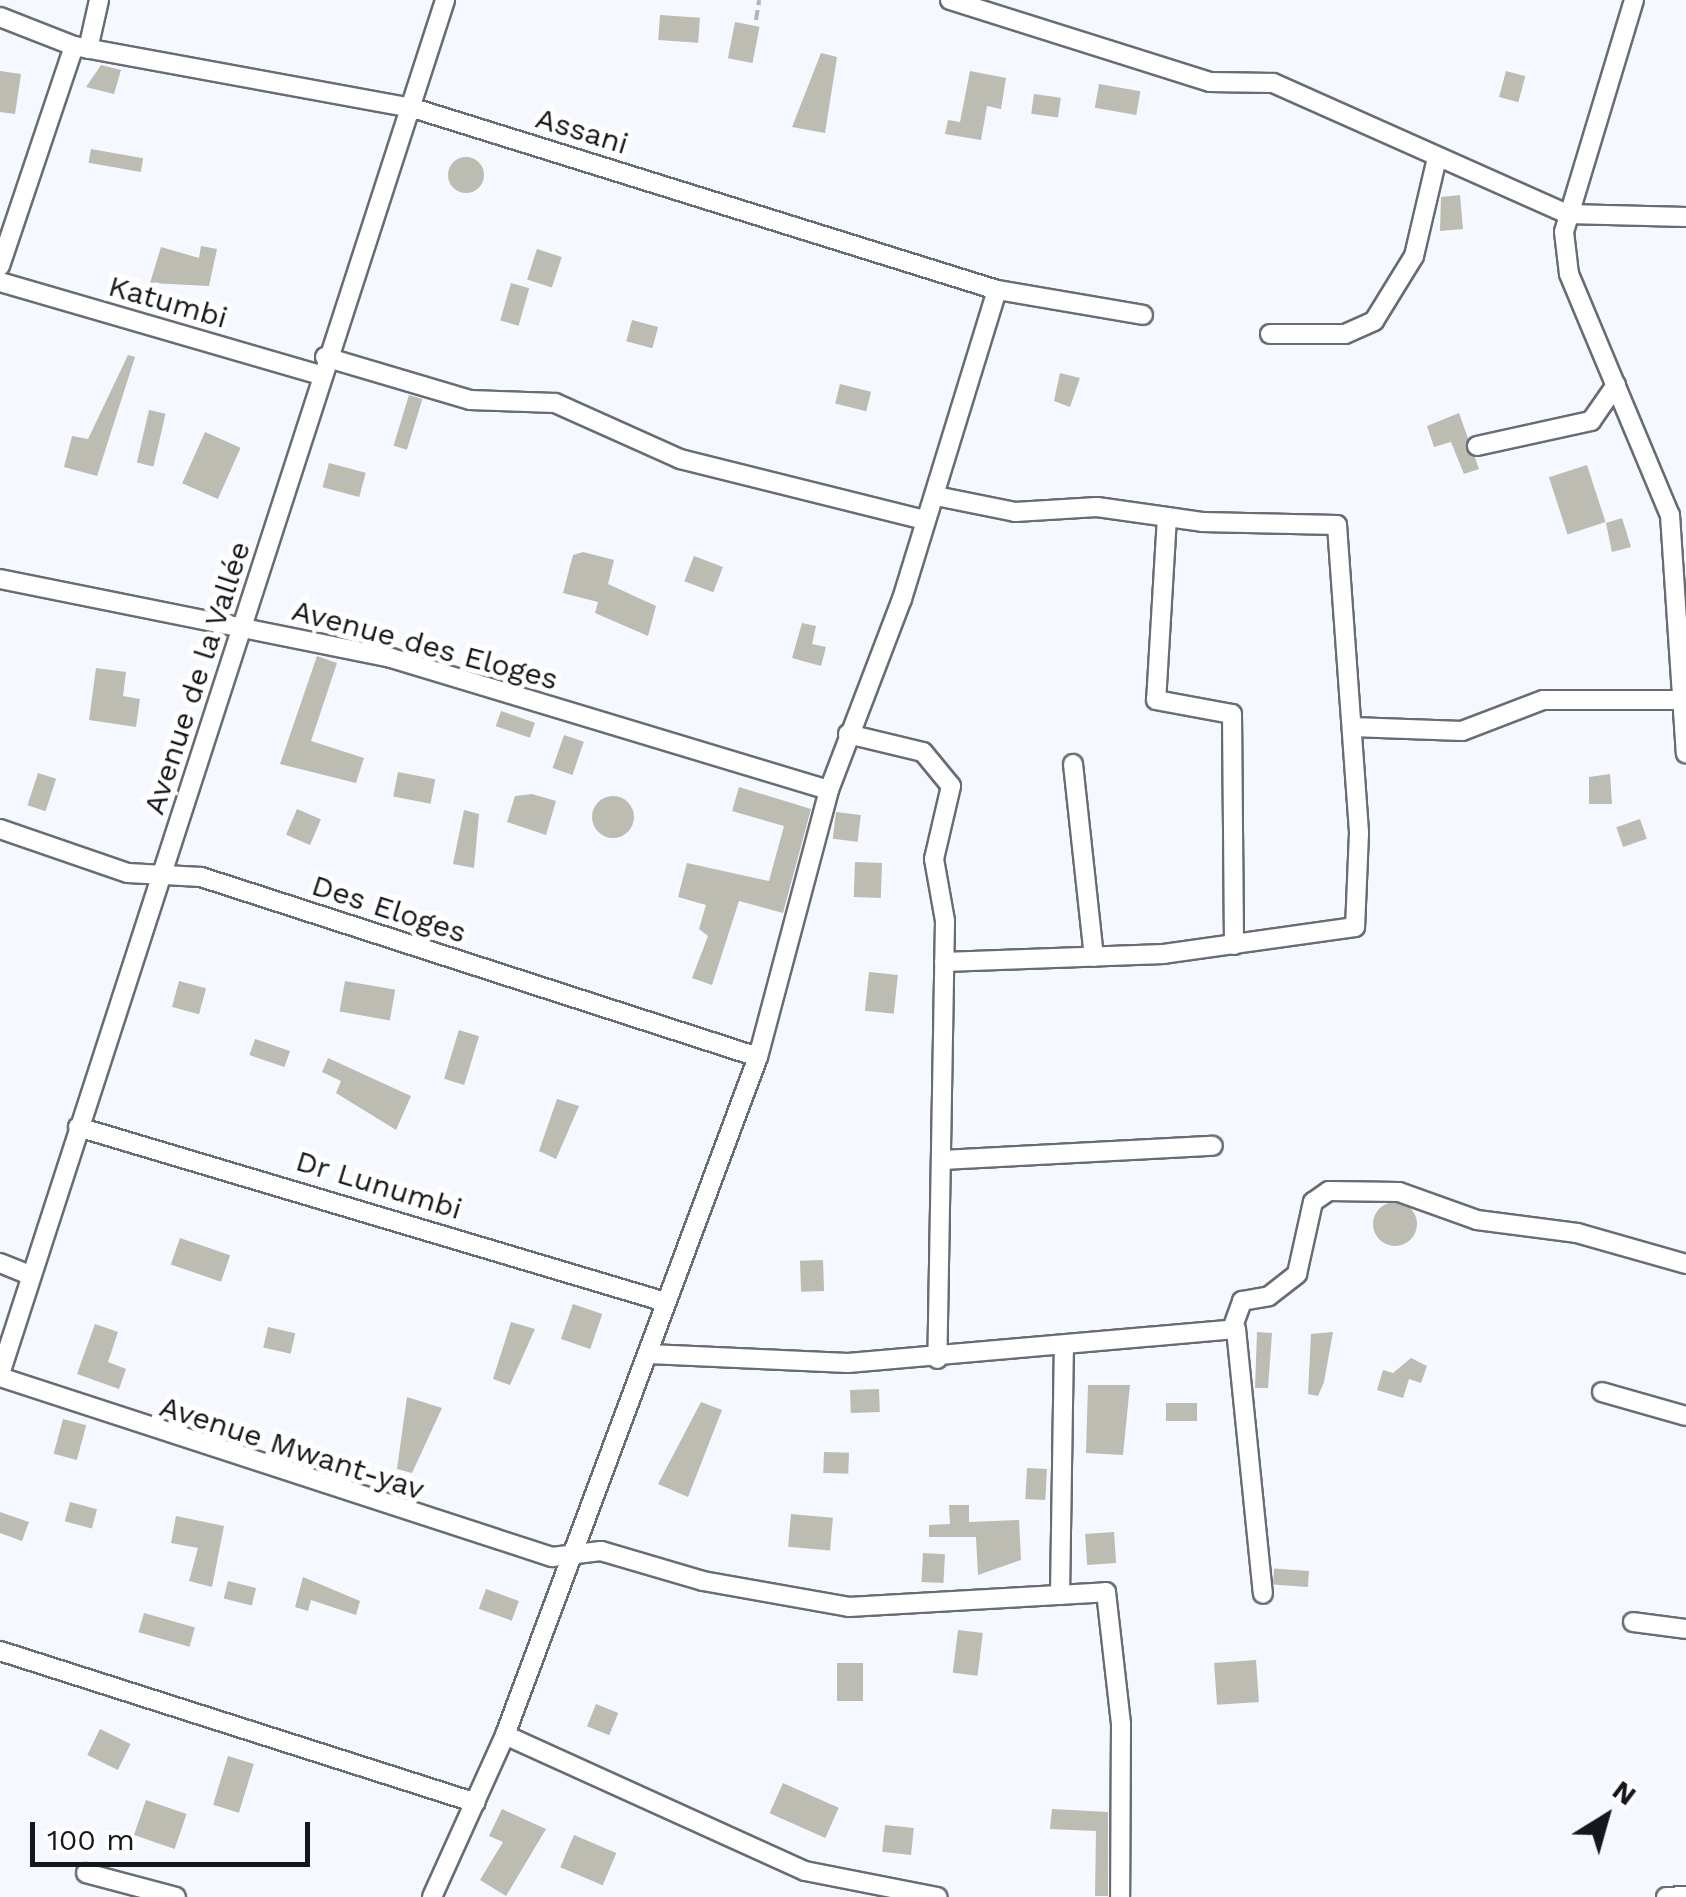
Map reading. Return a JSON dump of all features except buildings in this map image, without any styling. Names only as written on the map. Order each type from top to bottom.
[{"type":"street","points":[[0,266],[99,0]]},
{"type":"street","name":"Avenue de la Vallée","points":[[0,1376],[29,1275],[246,628],[323,366],[414,108],[444,0]]},
{"type":"street","points":[[950,0],[1210,82],[1273,83],[1567,214],[1686,217]]},
{"type":"street","points":[[1634,0],[1567,214],[1569,274],[1616,384],[1674,539],[1669,600],[1686,754]]},
{"type":"street","name":"Assani","points":[[0,17],[81,48],[414,108],[997,290],[1144,316]]},
{"type":"street","points":[[1270,334],[1345,334],[1374,321],[1414,256],[1437,158]]},
{"type":"street","name":"Katumbi","points":[[0,282],[470,400],[554,403],[680,459],[925,520]]},
{"type":"street","points":[[432,1897],[504,1735],[649,1354],[662,1301],[758,1057],[829,790],[936,496],[997,290]]},
{"type":"street","points":[[1477,446],[1591,421],[1616,384]]},
{"type":"street","points":[[936,496],[1015,512],[1096,506],[1167,517],[1337,524],[1352,726],[1355,926],[1234,945],[1094,957],[944,962]]},
{"type":"street","points":[[1167,517],[1156,700],[1232,714],[1234,945]]},
{"type":"street","name":"Avenue des Eloges","points":[[0,579],[390,658],[829,790]]},
{"type":"street","points":[[1352,726],[1462,731],[1543,700],[1682,700]]},
{"type":"street","points":[[848,734],[923,752],[944,766],[952,805],[934,859],[944,962],[937,1360]]},
{"type":"street","points":[[1073,764],[1094,957]]},
{"type":"street","name":"Des Eloges","points":[[0,829],[128,874],[201,877],[758,1057]]},
{"type":"street","name":"Dr Lunumbi","points":[[78,1127],[662,1301]]},
{"type":"street","points":[[942,1160],[1213,1146]]},
{"type":"street","points":[[1232,1328],[1242,1301],[1269,1296],[1298,1274],[1313,1202],[1329,1191],[1399,1192],[1478,1220],[1577,1233],[1686,1264]]},
{"type":"street","points":[[0,1263],[29,1275]]},
{"type":"street","points":[[649,1354],[937,1360],[1064,1350],[1232,1328]]},
{"type":"street","points":[[1232,1328],[1244,1342],[1264,1594]]},
{"type":"street","points":[[1060,1595],[1064,1350]]},
{"type":"street","name":"Avenue Mwant-yav","points":[[0,1376],[428,1521],[552,1557],[601,1551],[720,1585],[849,1607],[1060,1595],[1114,1598],[1120,1897]]},
{"type":"street","points":[[1602,1392],[1686,1416]]},
{"type":"street","points":[[1633,1622],[1686,1629]]},
{"type":"street","points":[[0,1650],[475,1803]]},
{"type":"street","points":[[504,1735],[718,1838],[847,1891],[937,1897]]},
{"type":"street","points":[[86,1873],[176,1897]]},
{"type":"street","points":[[1666,1897],[1686,1896]]},
{"type":"path","points":[[756,20],[759,0]]}]
